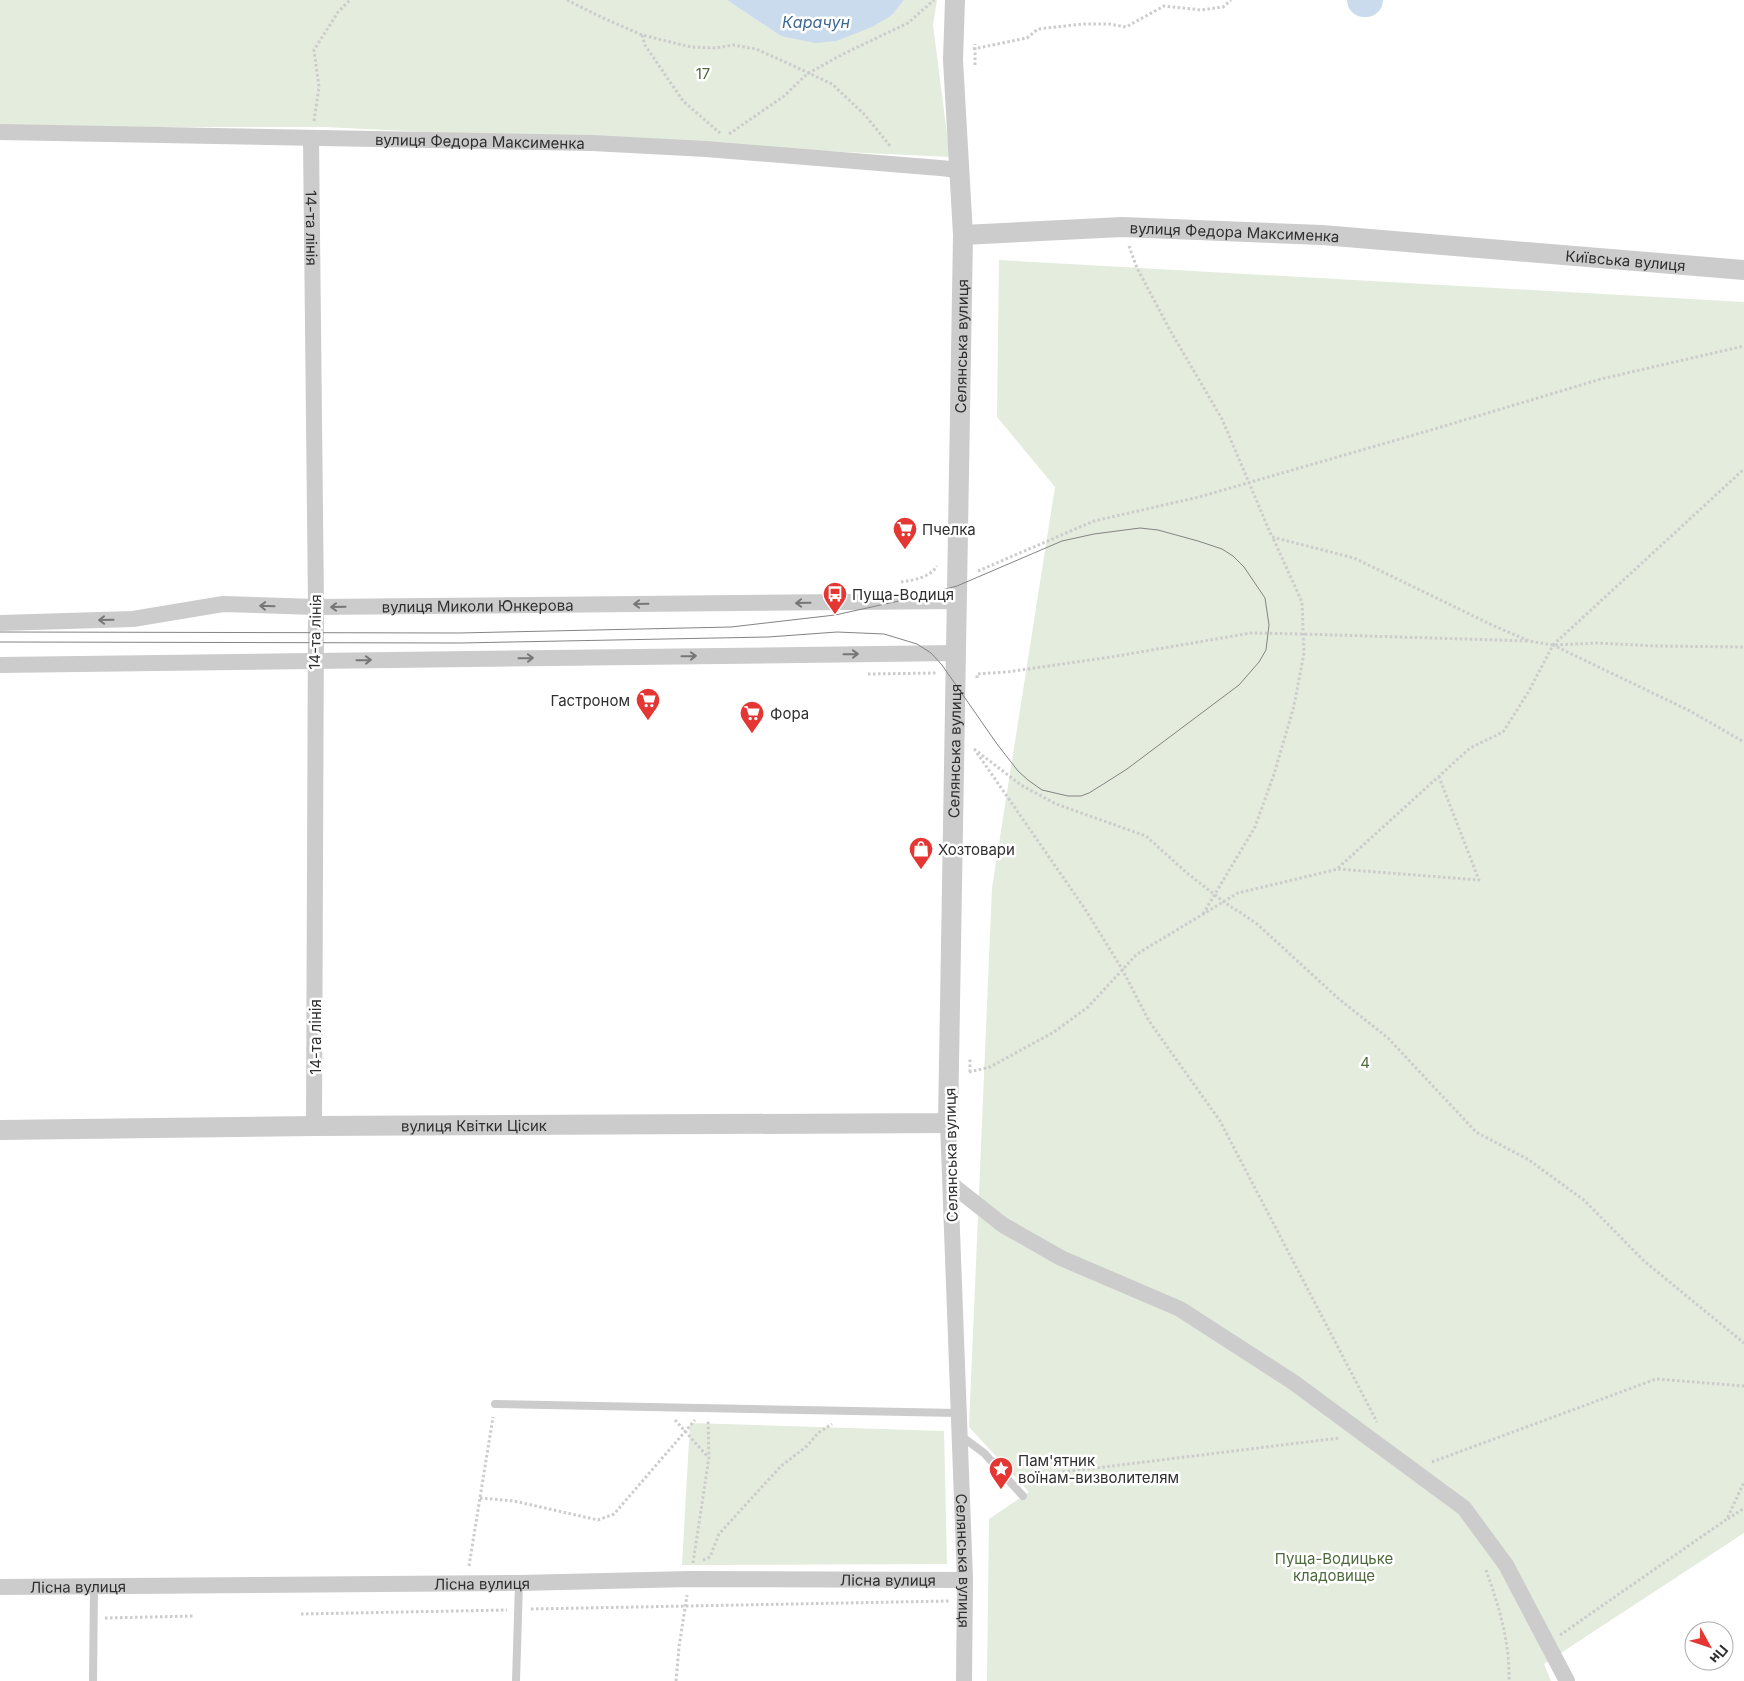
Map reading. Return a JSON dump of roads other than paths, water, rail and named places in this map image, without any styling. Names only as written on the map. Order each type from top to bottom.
[{"type":"street","name":"Селянська вулиця","points":[[955,0],[953,60],[963,235],[948,1123],[965,1580],[964,1681]]},
{"type":"street","name":"вулиця Федора Максименка","points":[[0,132],[592,143],[706,149],[959,170]]},
{"type":"street","name":"14-та лінія","points":[[311,138],[316,607],[314,1126]]},
{"type":"street","name":"вулиця Федора Максименка","points":[[963,235],[1122,227],[1322,235],[1507,250]]},
{"type":"street","name":"Київська вулиця","points":[[1507,250],[1744,270]]},
{"type":"street","name":"вулиця Миколи Юнкерова","points":[[0,623],[133,619],[223,604],[316,607],[957,601]]},
{"type":"street","points":[[0,665],[956,652]]},
{"type":"street","name":"вулиця Квітки Цісик","points":[[0,1130],[314,1126],[948,1123]]},
{"type":"street","points":[[951,1184],[1003,1225],[1061,1258],[1180,1309],[1293,1382],[1464,1508],[1506,1565],[1567,1681]]},
{"type":"street","name":"Лісна вулиця","points":[[0,1587],[519,1583],[690,1579],[965,1580]]},
{"type":"lane","points":[[496,1404],[958,1412]]},
{"type":"lane","points":[[959,1435],[984,1454],[1024,1496]]},
{"type":"lane","points":[[516,1681],[519,1583]]},
{"type":"lane","points":[[93,1681],[94,1585]]},
{"type":"water","name":"Карачун","points":[[727,0],[904,0],[892,15],[872,27],[836,41],[815,43],[781,36]]},
{"type":"tram line","points":[[0,632],[459,633],[731,627],[835,615],[908,599],[957,586],[1062,541],[1094,534],[1140,528],[1158,530],[1198,541],[1222,549],[1233,556],[1244,567],[1265,598],[1269,625],[1266,650],[1259,662],[1239,685],[1127,769],[1081,796],[1068,796],[1042,790],[1028,780],[1018,771],[997,744],[942,665],[931,653],[917,644],[884,634],[837,632],[768,637],[460,643],[0,642]]},
{"type":"place","name":"Пчелка","points":[[905,550]]},
{"type":"place","name":"Пуща-Водиця","points":[[835,615]]},
{"type":"place","name":"Гастроном","points":[[648,721]]},
{"type":"place","name":"Фора","points":[[752,734]]},
{"type":"place","name":"Хозтовари","points":[[921,870]]},
{"type":"place","name":"Пам'ятник воїнам-визволителям","points":[[1001,1490]]},
{"type":"park label","name":"17","points":[[703,73]]},
{"type":"park label","name":"4","points":[[1365,1062]]},
{"type":"park label","name":"Пуща-Водицьке кладовище","points":[[1334,1566]]}]
